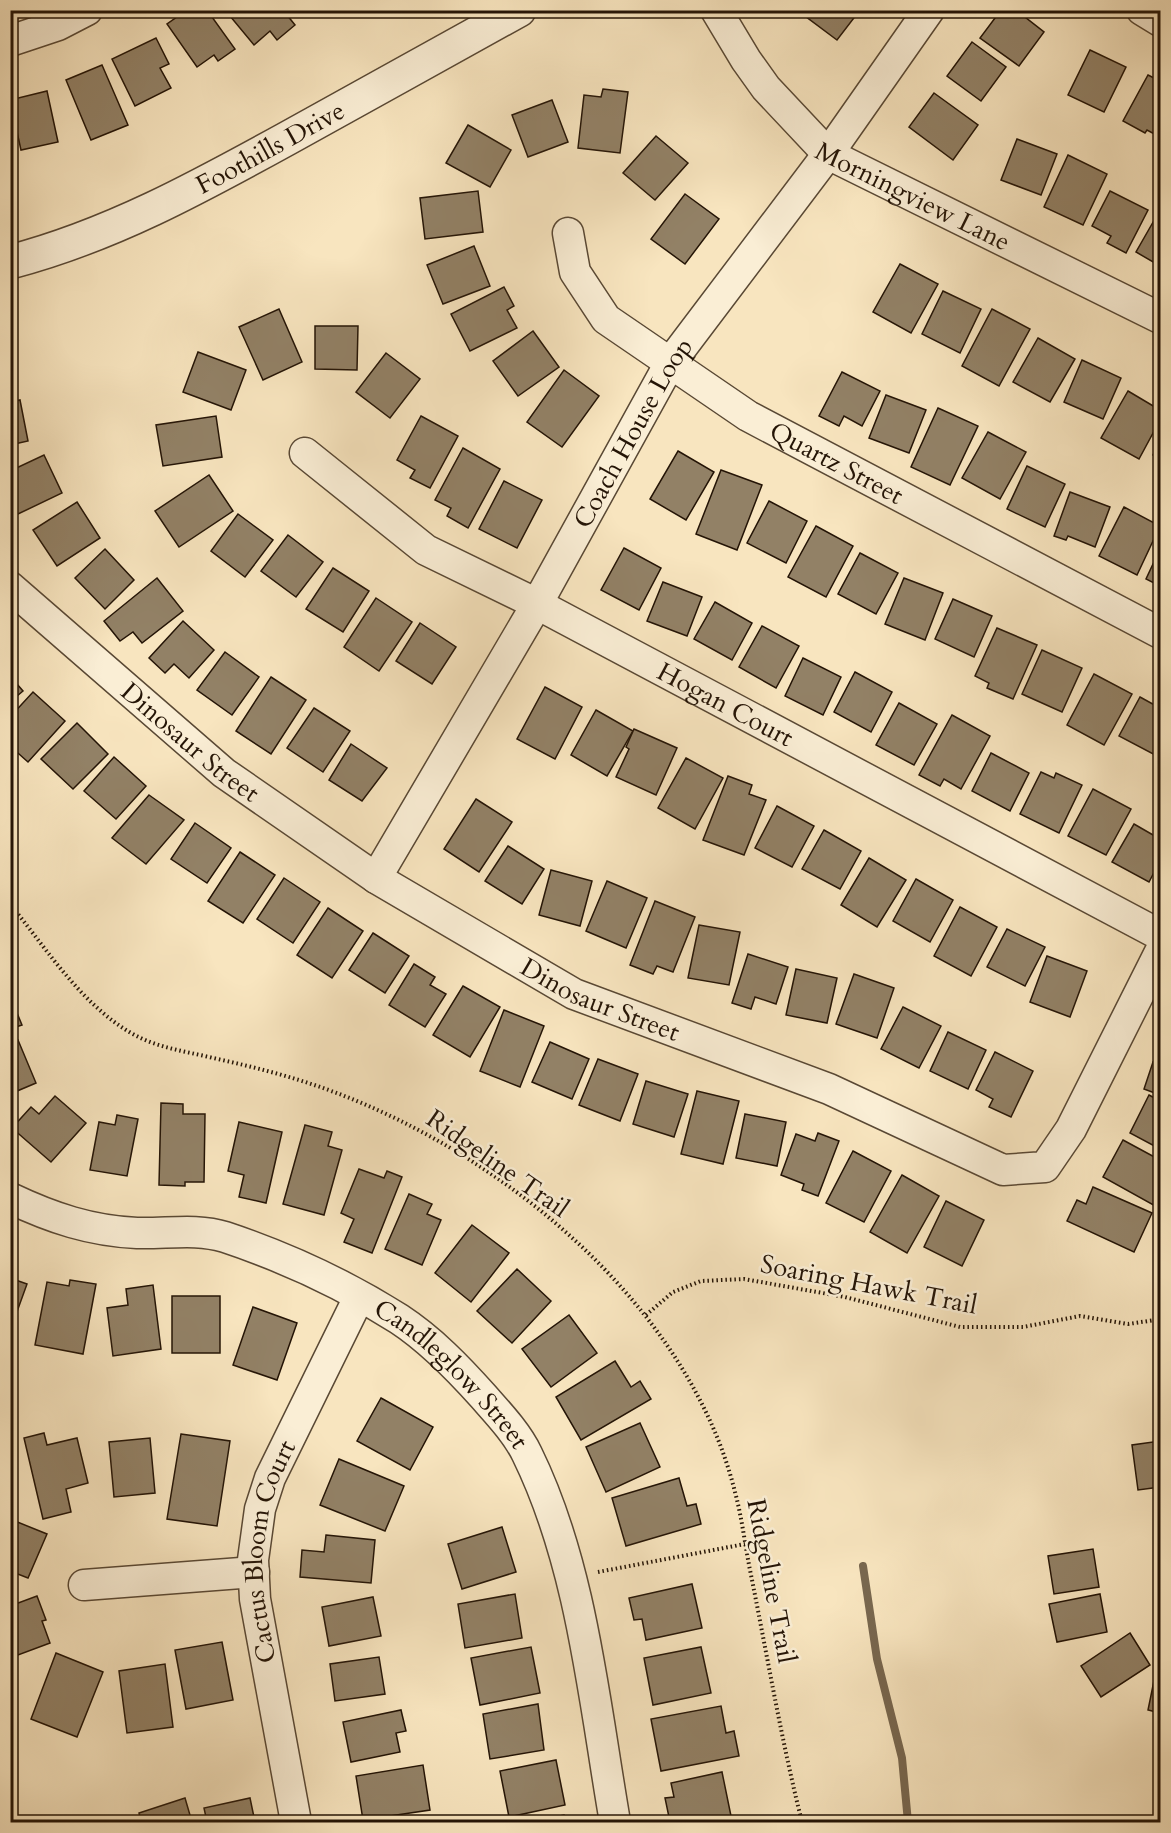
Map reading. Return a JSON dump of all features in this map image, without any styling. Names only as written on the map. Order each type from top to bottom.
[{"type":"street","points":[[10,41],[58,25],[87,10]]},
{"type":"street","name":"Foothills Drive","points":[[10,262],[81,240],[140,215],[199,186],[519,10]]},
{"type":"street","name":"Morningview Lane","points":[[716,10],[766,88],[828,154],[1161,318]]},
{"type":"street","name":"Coach House Loop","points":[[376,878],[537,604],[670,363],[828,154],[929,10]]},
{"type":"street","points":[[1142,10],[1161,21]]},
{"type":"street","name":"Quartz Street","points":[[568,233],[574,272],[606,319],[748,416],[1161,633]]},
{"type":"street","name":"Hogan Court","points":[[305,453],[426,550],[537,604],[1161,935]]},
{"type":"street","name":"Dinosaur Street","points":[[10,587],[224,773],[376,878],[574,994],[830,1089],[1003,1170],[1045,1167],[1071,1129],[1161,952]]},
{"type":"street","name":"Candleglow Street","points":[[10,1198],[46,1215],[95,1230],[139,1233],[192,1231],[224,1237],[298,1266],[359,1297],[400,1320],[451,1361],[496,1410],[527,1453],[560,1532],[572,1577],[615,1822]]},
{"type":"street","name":"Cactus Bloom Court","points":[[296,1822],[255,1599],[254,1572],[260,1509],[270,1478],[359,1297]]},
{"type":"street","points":[[84,1585],[254,1572]]},
{"type":"path","name":"Ridgeline Trail","points":[[10,904],[60,967],[103,1012],[129,1032],[171,1050],[280,1074],[334,1092],[399,1119],[450,1148],[508,1186],[560,1227],[646,1315],[669,1346],[703,1409],[735,1492],[802,1822]]},
{"type":"path","name":"Soaring Hawk Trail","points":[[646,1315],[673,1292],[701,1281],[744,1279],[845,1296],[960,1327],[1023,1327],[1080,1316],[1128,1324],[1155,1320],[1161,1312]]},
{"type":"path","points":[[572,1577],[745,1544]]},
{"type":"building","points":[[187,10],[207,10],[235,49],[218,61],[214,55],[197,67],[167,24]]},
{"type":"building","points":[[225,10],[283,10],[295,25],[277,40],[270,31],[254,45]]},
{"type":"building","points":[[810,10],[860,10],[837,40],[805,16]]},
{"type":"building","points":[[1001,10],[1016,10],[1044,32],[1019,66],[980,38]]},
{"type":"building","points":[[156,38],[169,64],[160,68],[171,88],[135,106],[112,59]]},
{"type":"building","points":[[972,42],[1006,67],[981,101],[947,76]]},
{"type":"building","points":[[1090,50],[1126,67],[1104,112],[1068,95]]},
{"type":"building","points":[[102,65],[128,125],[91,140],[66,80]]},
{"type":"building","points":[[1148,75],[1160,81],[1160,131],[1158,136],[1147,130],[1145,133],[1123,121]]},
{"type":"building","points":[[603,89],[628,92],[620,153],[578,148],[584,95],[601,97]]},
{"type":"building","points":[[47,91],[58,142],[21,150],[10,100]]},
{"type":"building","points":[[934,93],[978,125],[953,160],[909,127]]},
{"type":"building","points":[[552,100],[568,142],[528,157],[512,115]]},
{"type":"building","points":[[468,125],[511,150],[490,187],[446,163]]},
{"type":"building","points":[[656,136],[688,163],[655,200],[623,173]]},
{"type":"building","points":[[1017,139],[1057,154],[1041,195],[1001,180]]},
{"type":"building","points":[[1068,155],[1107,174],[1083,225],[1044,207]]},
{"type":"building","points":[[478,191],[483,232],[425,239],[420,198]]},
{"type":"building","points":[[1110,191],[1148,210],[1126,253],[1107,243],[1111,236],[1092,226]]},
{"type":"building","points":[[685,194],[719,219],[685,264],[651,239]]},
{"type":"building","points":[[1160,210],[1160,266],[1136,252]]},
{"type":"building","points":[[474,246],[490,286],[443,304],[427,265]]},
{"type":"building","points":[[900,264],[938,284],[911,333],[873,312]]},
{"type":"building","points":[[504,287],[514,306],[507,310],[517,328],[470,351],[451,314]]},
{"type":"building","points":[[943,291],[981,309],[960,353],[922,334]]},
{"type":"building","points":[[279,309],[302,362],[263,380],[239,327]]},
{"type":"building","points":[[992,309],[1030,329],[999,386],[962,366]]},
{"type":"building","points":[[315,326],[358,326],[357,370],[315,369]]},
{"type":"building","points":[[533,331],[559,367],[518,396],[493,361]]},
{"type":"building","points":[[1038,338],[1075,359],[1050,402],[1013,382]]},
{"type":"building","points":[[198,352],[246,370],[231,410],[183,392]]},
{"type":"building","points":[[386,353],[420,379],[390,418],[356,392]]},
{"type":"building","points":[[1082,360],[1121,378],[1103,419],[1064,402]]},
{"type":"building","points":[[564,370],[599,396],[562,447],[527,422]]},
{"type":"building","points":[[842,372],[880,391],[862,426],[844,416],[839,426],[819,416]]},
{"type":"building","points":[[1128,391],[1160,410],[1160,420],[1139,459],[1101,438]]},
{"type":"building","points":[[886,395],[926,410],[909,453],[869,438]]},
{"type":"building","points":[[20,400],[28,441],[10,445],[10,402]]},
{"type":"building","points":[[938,408],[978,426],[950,485],[911,467]]},
{"type":"building","points":[[216,416],[222,457],[163,466],[156,425]]},
{"type":"building","points":[[421,416],[458,436],[430,488],[410,478],[415,470],[397,460]]},
{"type":"building","points":[[988,432],[1026,452],[1000,499],[962,478]]},
{"type":"building","points":[[1160,440],[1160,459],[1153,455]]},
{"type":"building","points":[[463,448],[500,469],[468,528],[447,516],[451,508],[435,500]]},
{"type":"building","points":[[678,451],[714,472],[686,520],[650,499]]},
{"type":"building","points":[[44,455],[62,493],[18,514],[10,498],[10,471]]},
{"type":"building","points":[[1027,466],[1065,484],[1045,527],[1007,509]]},
{"type":"building","points":[[721,470],[762,485],[737,550],[696,534]]},
{"type":"building","points":[[209,475],[233,511],[179,547],[155,511]]},
{"type":"building","points":[[504,481],[542,500],[517,548],[479,529]]},
{"type":"building","points":[[1070,492],[1110,507],[1095,547],[1068,536],[1066,540],[1054,536]]},
{"type":"building","points":[[769,501],[807,521],[786,563],[747,543]]},
{"type":"building","points":[[77,502],[100,538],[57,566],[33,530]]},
{"type":"building","points":[[1124,507],[1160,526],[1137,575],[1099,556]]},
{"type":"building","points":[[238,514],[273,540],[245,577],[211,551]]},
{"type":"building","points":[[816,526],[853,546],[826,597],[788,577]]},
{"type":"building","points":[[288,535],[323,562],[296,597],[261,571]]},
{"type":"building","points":[[624,548],[661,568],[639,610],[601,590]]},
{"type":"building","points":[[105,549],[134,580],[105,609],[75,578]]},
{"type":"building","points":[[1160,549],[1160,586],[1146,579]]},
{"type":"building","points":[[860,553],[898,573],[876,614],[838,594]]},
{"type":"building","points":[[333,568],[369,591],[343,632],[306,609]]},
{"type":"building","points":[[157,578],[183,611],[142,643],[133,632],[120,641],[104,621]]},
{"type":"building","points":[[904,578],[943,593],[925,640],[885,624]]},
{"type":"building","points":[[663,582],[702,597],[687,636],[647,621]]},
{"type":"building","points":[[376,598],[412,622],[379,671],[344,647]]},
{"type":"building","points":[[953,599],[992,616],[974,657],[935,639]]},
{"type":"building","points":[[715,602],[752,623],[732,660],[694,639]]},
{"type":"building","points":[[183,621],[214,650],[189,678],[174,664],[165,673],[149,658]]},
{"type":"building","points":[[420,623],[456,647],[432,684],[396,661]]},
{"type":"building","points":[[762,626],[799,646],[776,688],[739,667]]},
{"type":"building","points":[[997,628],[1037,645],[1013,699],[987,688],[989,683],[975,676]]},
{"type":"building","points":[[1042,650],[1082,668],[1062,712],[1022,694]]},
{"type":"building","points":[[225,652],[259,677],[232,715],[197,690]]},
{"type":"building","points":[[803,658],[841,677],[823,715],[785,696]]},
{"type":"building","points":[[855,672],[892,692],[871,732],[834,712]]},
{"type":"building","points":[[1094,674],[1132,694],[1104,745],[1067,725]]},
{"type":"building","points":[[10,676],[23,691],[10,702]]},
{"type":"building","points":[[271,677],[306,700],[271,754],[236,731]]},
{"type":"building","points":[[545,687],[582,707],[555,759],[517,739]]},
{"type":"building","points":[[33,692],[65,721],[28,762],[10,746],[10,717]]},
{"type":"building","points":[[1140,697],[1160,708],[1160,750],[1157,756],[1119,736]]},
{"type":"building","points":[[899,703],[937,724],[914,765],[876,745]]},
{"type":"building","points":[[314,708],[350,731],[323,772],[287,748]]},
{"type":"building","points":[[596,710],[633,731],[607,776],[571,755]]},
{"type":"building","points":[[952,715],[990,736],[961,789],[944,779],[940,786],[919,775]]},
{"type":"building","points":[[77,723],[108,754],[73,789],[41,759]]},
{"type":"building","points":[[634,729],[677,748],[656,795],[616,777],[629,749],[626,747]]},
{"type":"building","points":[[351,744],[387,768],[362,801],[329,780]]},
{"type":"building","points":[[991,753],[1029,773],[1010,811],[972,791]]},
{"type":"building","points":[[114,757],[146,786],[116,819],[84,791]]},
{"type":"building","points":[[686,758],[723,778],[695,829],[658,808]]},
{"type":"building","points":[[1041,772],[1054,778],[1056,773],[1082,785],[1059,833],[1020,814]]},
{"type":"building","points":[[728,776],[752,785],[749,794],[766,800],[744,855],[703,840]]},
{"type":"building","points":[[1093,789],[1131,809],[1106,855],[1068,836]]},
{"type":"building","points":[[149,795],[184,820],[146,864],[112,838]]},
{"type":"building","points":[[476,799],[512,822],[479,872],[444,849]]},
{"type":"building","points":[[777,806],[814,826],[792,867],[755,848]]},
{"type":"building","points":[[195,823],[231,848],[207,883],[171,859]]},
{"type":"building","points":[[1134,824],[1160,839],[1160,861],[1149,882],[1112,862]]},
{"type":"building","points":[[824,830],[861,851],[840,889],[802,869]]},
{"type":"building","points":[[508,846],[544,869],[522,904],[485,881]]},
{"type":"building","points":[[240,852],[275,875],[243,923],[208,901]]},
{"type":"building","points":[[869,858],[906,880],[877,927],[841,905]]},
{"type":"building","points":[[551,870],[592,881],[580,926],[539,915]]},
{"type":"building","points":[[284,878],[320,902],[293,943],[257,919]]},
{"type":"building","points":[[916,879],[953,900],[930,942],[893,921]]},
{"type":"building","points":[[607,881],[647,898],[626,948],[586,931]]},
{"type":"building","points":[[655,901],[695,917],[673,972],[657,966],[653,974],[630,965]]},
{"type":"building","points":[[960,907],[997,927],[971,976],[934,956]]},
{"type":"building","points":[[328,908],[363,931],[332,978],[297,955]]},
{"type":"building","points":[[699,925],[740,932],[729,985],[688,978]]},
{"type":"building","points":[[1007,929],[1045,947],[1025,986],[987,967]]},
{"type":"building","points":[[373,933],[409,956],[385,993],[349,970]]},
{"type":"building","points":[[748,954],[788,967],[776,1004],[755,997],[751,1009],[732,1003]]},
{"type":"building","points":[[1047,956],[1087,971],[1070,1017],[1030,1002]]},
{"type":"building","points":[[414,964],[435,977],[430,985],[446,994],[425,1027],[389,1005]]},
{"type":"building","points":[[796,969],[837,978],[827,1023],[786,1015]]},
{"type":"building","points":[[854,974],[894,988],[877,1038],[836,1024]]},
{"type":"building","points":[[463,986],[500,1007],[470,1057],[433,1035]]},
{"type":"building","points":[[10,996],[22,1025],[10,1029]]},
{"type":"building","points":[[903,1007],[941,1026],[919,1068],[881,1049]]},
{"type":"building","points":[[504,1010],[544,1026],[520,1087],[480,1071]]},
{"type":"building","points":[[948,1032],[986,1050],[968,1089],[930,1071]]},
{"type":"building","points":[[18,1040],[36,1083],[10,1094],[10,1043]]},
{"type":"building","points":[[550,1042],[589,1059],[572,1099],[532,1082]]},
{"type":"building","points":[[995,1052],[1033,1071],[1011,1117],[989,1107],[993,1099],[976,1090]]},
{"type":"building","points":[[598,1059],[638,1074],[620,1121],[579,1105]]},
{"type":"building","points":[[1153,1062],[1160,1065],[1160,1095],[1144,1089]]},
{"type":"building","points":[[646,1081],[688,1094],[674,1137],[633,1124]]},
{"type":"building","points":[[697,1091],[739,1101],[723,1164],[681,1154]]},
{"type":"building","points":[[1149,1095],[1160,1101],[1160,1149],[1130,1133]]},
{"type":"building","points":[[55,1096],[86,1123],[51,1162],[12,1128],[31,1107],[39,1114]]},
{"type":"building","points":[[161,1103],[183,1104],[183,1114],[205,1114],[204,1182],[185,1182],[185,1186],[159,1185]]},
{"type":"building","points":[[745,1114],[786,1122],[777,1166],[736,1158]]},
{"type":"building","points":[[117,1115],[138,1119],[127,1176],[90,1170],[99,1122],[115,1125]]},
{"type":"building","points":[[239,1122],[282,1132],[266,1203],[239,1197],[244,1175],[228,1171]]},
{"type":"building","points":[[305,1125],[332,1132],[328,1146],[342,1150],[324,1215],[283,1204]]},
{"type":"building","points":[[818,1133],[839,1141],[818,1196],[802,1190],[804,1184],[781,1175],[796,1134],[815,1141]]},
{"type":"building","points":[[1123,1140],[1160,1160],[1160,1201],[1157,1207],[1103,1177]]},
{"type":"building","points":[[853,1151],[891,1171],[864,1222],[826,1203]]},
{"type":"building","points":[[359,1169],[384,1178],[387,1171],[402,1177],[372,1253],[344,1242],[354,1219],[341,1213]]},
{"type":"building","points":[[902,1175],[939,1196],[907,1253],[870,1232]]},
{"type":"building","points":[[1093,1187],[1152,1213],[1134,1252],[1067,1221],[1077,1200],[1086,1204]]},
{"type":"building","points":[[409,1194],[432,1204],[427,1214],[441,1220],[422,1265],[385,1249]]},
{"type":"building","points":[[946,1201],[984,1220],[962,1266],[924,1247]]},
{"type":"building","points":[[472,1225],[509,1253],[471,1302],[435,1273]]},
{"type":"building","points":[[517,1269],[551,1301],[512,1343],[477,1311]]},
{"type":"building","points":[[10,1278],[27,1284],[10,1331]]},
{"type":"building","points":[[70,1280],[96,1284],[83,1354],[35,1345],[47,1282],[69,1286]]},
{"type":"building","points":[[153,1285],[161,1349],[113,1356],[107,1308],[128,1305],[126,1289]]},
{"type":"building","points":[[172,1296],[220,1296],[220,1353],[172,1353]]},
{"type":"building","points":[[253,1307],[297,1323],[277,1380],[233,1365]]},
{"type":"building","points":[[569,1315],[597,1353],[551,1387],[522,1349]]},
{"type":"building","points":[[615,1361],[631,1387],[640,1381],[651,1399],[581,1440],[556,1397]]},
{"type":"building","points":[[381,1398],[433,1427],[410,1470],[357,1441]]},
{"type":"building","points":[[640,1423],[660,1467],[606,1492],[586,1447]]},
{"type":"building","points":[[44,1433],[47,1445],[77,1438],[88,1483],[66,1489],[71,1512],[43,1519],[24,1438]]},
{"type":"building","points":[[181,1434],[230,1441],[217,1526],[167,1519]]},
{"type":"building","points":[[150,1438],[155,1493],[114,1497],[109,1442]]},
{"type":"building","points":[[1160,1441],[1160,1487],[1138,1490],[1132,1445]]},
{"type":"building","points":[[339,1459],[404,1486],[385,1531],[320,1505]]},
{"type":"building","points":[[679,1478],[687,1506],[696,1504],[701,1524],[626,1546],[612,1498]]},
{"type":"building","points":[[10,1519],[47,1534],[28,1578],[10,1571]]},
{"type":"building","points":[[502,1527],[516,1572],[462,1589],[448,1544]]},
{"type":"building","points":[[326,1535],[375,1540],[371,1583],[300,1577],[302,1550],[324,1552]]},
{"type":"building","points":[[1093,1549],[1099,1587],[1054,1594],[1048,1556]]},
{"type":"building","points":[[692,1584],[702,1628],[646,1640],[642,1619],[634,1620],[629,1598]]},
{"type":"building","points":[[515,1594],[522,1638],[465,1648],[458,1604]]},
{"type":"building","points":[[1100,1594],[1107,1632],[1057,1642],[1049,1604]]},
{"type":"building","points":[[37,1596],[46,1620],[42,1621],[50,1643],[10,1658],[10,1606]]},
{"type":"building","points":[[373,1597],[381,1636],[329,1646],[322,1607]]},
{"type":"building","points":[[1130,1633],[1150,1665],[1101,1697],[1081,1666]]},
{"type":"building","points":[[222,1642],[233,1700],[186,1709],[175,1650]]},
{"type":"building","points":[[531,1647],[540,1693],[480,1705],[471,1658]]},
{"type":"building","points":[[701,1647],[711,1693],[653,1705],[644,1658]]},
{"type":"building","points":[[56,1653],[103,1672],[77,1737],[31,1719]]},
{"type":"building","points":[[379,1657],[385,1694],[335,1701],[330,1664]]},
{"type":"building","points":[[1158,1661],[1160,1661],[1160,1713],[1148,1710]]},
{"type":"building","points":[[165,1664],[173,1727],[127,1733],[119,1671]]},
{"type":"building","points":[[538,1704],[544,1750],[490,1759],[483,1714]]},
{"type":"building","points":[[721,1706],[726,1733],[734,1731],[739,1756],[661,1771],[651,1719]]},
{"type":"building","points":[[401,1710],[406,1731],[396,1733],[400,1752],[351,1762],[343,1722]]},
{"type":"building","points":[[556,1760],[565,1805],[509,1817],[500,1771]]},
{"type":"building","points":[[423,1765],[430,1810],[363,1820],[356,1776]]},
{"type":"building","points":[[722,1772],[731,1816],[698,1822],[670,1822],[665,1798],[674,1797],[671,1783]]},
{"type":"building","points":[[185,1798],[192,1822],[141,1822],[139,1813]]},
{"type":"building","points":[[250,1798],[255,1822],[207,1822],[204,1808]]},
{"type":"building","points":[[564,1815],[566,1822],[526,1822]]},
{"type":"waterway","points":[[863,1566],[877,1659],[902,1758],[908,1822]]}]
